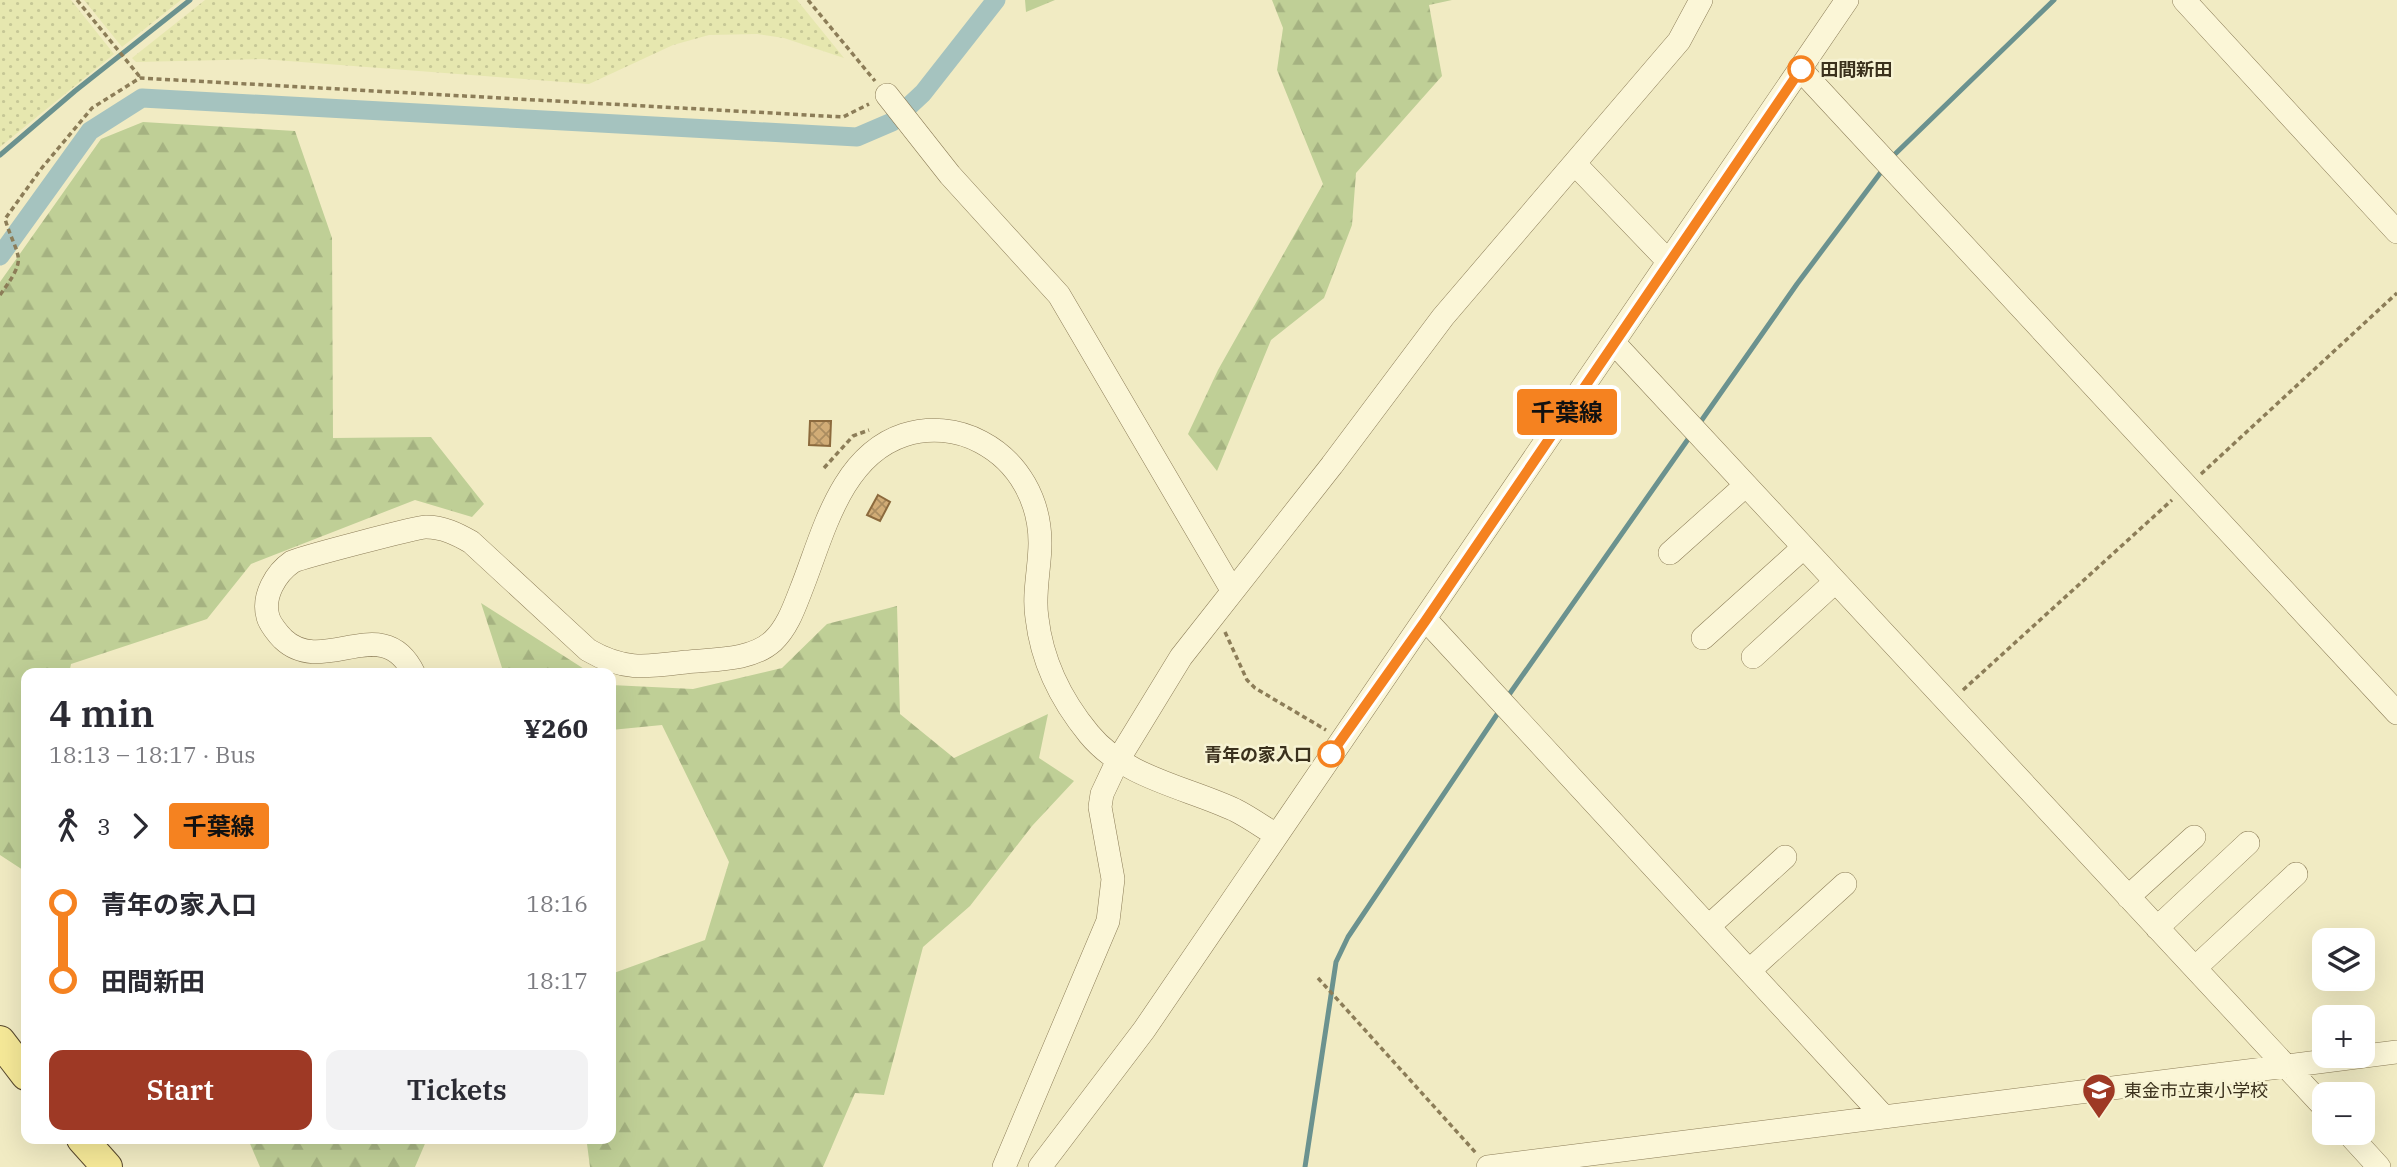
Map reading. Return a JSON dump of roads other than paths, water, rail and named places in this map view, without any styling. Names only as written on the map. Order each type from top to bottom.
[{"type":"main road","points":[[0,1041],[21,1068]]},
{"type":"main road","points":[[86,1144],[107,1167]]},
{"type":"street","points":[[1004,1167],[1108,921],[1113,879],[1100,807],[1102,794],[1118,760],[1181,657],[1215,611],[1332,465],[1443,317],[1679,41],[1700,0]]},
{"type":"street","points":[[1040,1167],[1144,1030],[1847,0]]},
{"type":"street","points":[[2184,0],[2397,232]]},
{"type":"street","points":[[1801,69],[2397,713]]},
{"type":"street","points":[[887,96],[950,174],[1059,295],[1232,590]]},
{"type":"street","points":[[1575,164],[1668,261]]},
{"type":"street","points":[[1614,343],[2312,1094]]},
{"type":"street","points":[[410,668],[397,650],[376,643],[316,653],[294,649],[280,636],[268,618],[268,597],[274,580],[294,561],[425,527],[452,531],[471,542],[588,650],[610,663],[639,667],[753,654],[773,641],[788,621],[839,494],[856,468],[874,449],[890,440],[919,430],[949,430],[981,442],[1009,461],[1026,483],[1035,508],[1040,542],[1036,616],[1044,654],[1055,686],[1090,736],[1118,760],[1145,775],[1236,810],[1276,835]]},
{"type":"street","points":[[1670,553],[1745,485]]},
{"type":"street","points":[[1703,638],[1803,548]]},
{"type":"street","points":[[1753,657],[1835,582]]},
{"type":"street","points":[[1426,620],[1884,1118]]},
{"type":"street","points":[[2129,897],[2194,837]]},
{"type":"street","points":[[2157,928],[2248,843]]},
{"type":"street","points":[[1709,926],[1785,857]]},
{"type":"street","points":[[2195,968],[2296,874]]},
{"type":"street","points":[[1750,971],[1845,884]]},
{"type":"street","points":[[1488,1167],[2397,1052]]},
{"type":"street","points":[[2359,1145],[2379,1167]]},
{"type":"waterway","points":[[0,155],[75,91],[190,0]]},
{"type":"waterway","points":[[0,256],[90,131],[142,98],[857,137],[892,122],[923,93],[996,0]]},
{"type":"waterway","points":[[1892,157],[2054,0]]},
{"type":"waterway","points":[[1699,424],[1797,284],[1884,168]]},
{"type":"waterway","points":[[1506,699],[1691,435]]},
{"type":"waterway","points":[[1305,1167],[1336,962],[1348,937],[1500,710]]},
{"type":"place","name":"田間新田","points":[[1801,69]]},
{"type":"place","name":"青年の家入口","points":[[1331,754]]},
{"type":"place","name":"東金市立東小学校","points":[[2099,1120]]}]
